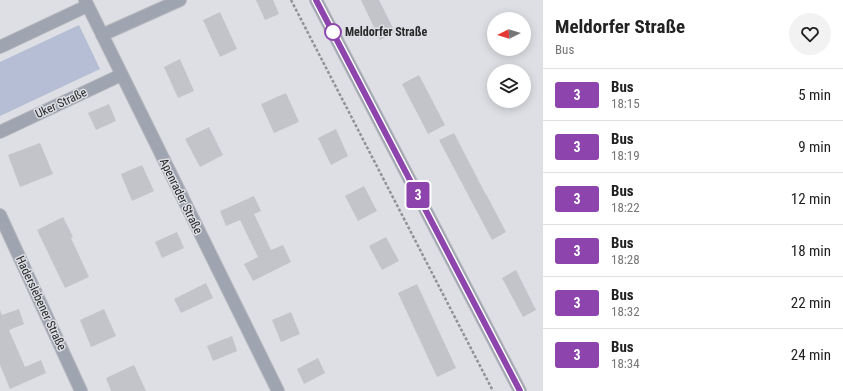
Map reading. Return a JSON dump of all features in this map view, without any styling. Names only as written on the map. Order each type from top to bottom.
[{"type":"street","points":[[102,35],[180,0]]},
{"type":"street","points":[[316,0],[520,391]]},
{"type":"street","points":[[0,47],[86,3]]},
{"type":"street","name":"Apenrader Straße","points":[[86,3],[278,391]]},
{"type":"street","name":"Uker Straße","points":[[0,132],[122,75]]},
{"type":"street","name":"Haderslebener Straße","points":[[0,215],[81,391]]},
{"type":"path","points":[[291,0],[494,391]]},
{"type":"shaded area","points":[[79,25],[100,69],[0,116],[0,62]]},
{"type":"building","points":[[256,0],[273,0],[279,14],[265,20]]},
{"type":"building","points":[[361,0],[379,0],[395,32],[380,40]]},
{"type":"building","points":[[220,12],[237,49],[220,57],[203,20]]},
{"type":"building","points":[[180,59],[194,91],[178,98],[164,67]]},
{"type":"building","points":[[419,75],[445,125],[428,134],[402,84]]},
{"type":"building","points":[[286,93],[299,122],[274,133],[261,104]]},
{"type":"building","points":[[109,104],[116,121],[96,130],[88,113]]},
{"type":"building","points":[[209,127],[223,155],[200,167],[185,139]]},
{"type":"building","points":[[336,129],[348,156],[331,165],[318,138]]},
{"type":"building","points":[[454,133],[506,232],[492,240],[439,140]]},
{"type":"building","points":[[40,143],[53,174],[20,187],[8,155]]},
{"type":"building","points":[[142,165],[154,191],[132,201],[121,174]]},
{"type":"building","points":[[364,186],[377,211],[358,221],[345,196]]},
{"type":"building","points":[[254,196],[261,211],[254,214],[271,250],[283,245],[291,262],[253,281],[244,264],[258,257],[240,220],[226,226],[220,211]]},
{"type":"building","points":[[63,217],[73,237],[71,238],[89,277],[65,288],[37,230]]},
{"type":"building","points":[[177,232],[184,248],[162,258],[155,242]]},
{"type":"building","points":[[386,237],[399,261],[382,270],[369,246]]},
{"type":"building","points":[[516,270],[536,310],[523,317],[502,278]]},
{"type":"building","points":[[206,283],[213,298],[181,313],[174,299]]},
{"type":"building","points":[[417,284],[456,368],[437,377],[398,293]]},
{"type":"building","points":[[19,309],[24,324],[9,330],[25,367],[41,360],[46,373],[10,389],[0,365],[0,310],[2,315]]},
{"type":"building","points":[[104,309],[116,336],[91,347],[80,320]]},
{"type":"building","points":[[291,312],[300,334],[281,342],[272,320]]},
{"type":"building","points":[[232,336],[237,351],[213,361],[207,346]]},
{"type":"building","points":[[318,358],[325,373],[304,384],[297,369]]},
{"type":"building","points":[[134,365],[146,391],[111,391],[106,378]]},
{"type":"bus line","name":"3","points":[[316,0],[520,391]]},
{"type":"place","name":"Meldorfer Straße","points":[[333,32]]}]
